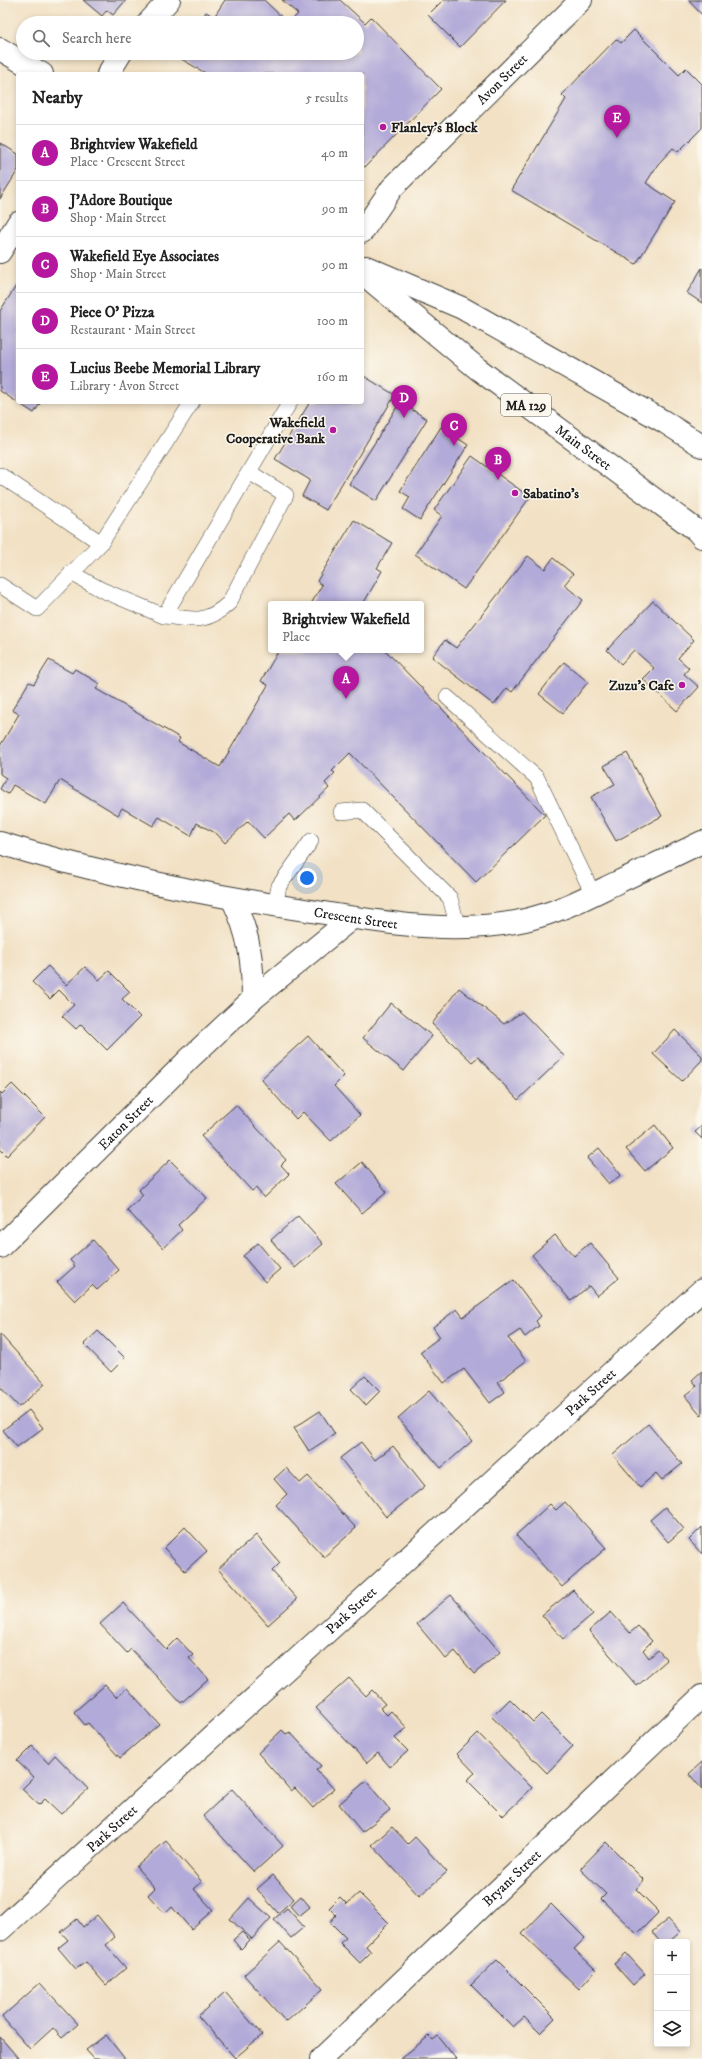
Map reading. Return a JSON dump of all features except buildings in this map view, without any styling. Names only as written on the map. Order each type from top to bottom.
[{"type":"street","points":[[154,16],[169,0]]},
{"type":"street","name":"Avon Street","points":[[364,229],[392,188],[581,0]]},
{"type":"street","points":[[0,49],[16,59]]},
{"type":"street","points":[[18,60],[39,72]]},
{"type":"street","points":[[109,72],[117,60]]},
{"type":"street","points":[[0,252],[16,226]]},
{"type":"street","points":[[364,267],[462,308],[663,421],[702,446]]},
{"type":"street","name":"Main Street","points":[[364,275],[478,369],[700,528]]},
{"type":"street","name":"Crescent Street","points":[[0,843],[92,870],[233,900],[422,927],[458,928],[488,926],[527,920],[548,913],[593,894],[702,842]]},
{"type":"street","points":[[233,900],[244,922],[250,947],[253,999]]},
{"type":"street","name":"Eaton Street","points":[[0,1247],[190,1058],[253,999],[352,918]]},
{"type":"street","name":"Park Street","points":[[0,1930],[702,1290]]},
{"type":"street","name":"Bryant Street","points":[[322,2059],[702,1696]]},
{"type":"lane","points":[[0,585],[38,609],[101,543],[191,404]]},
{"type":"lane","points":[[164,616],[289,404]]},
{"type":"lane","points":[[71,573],[102,590],[164,616],[198,620],[216,615],[229,602],[286,495],[249,472]]},
{"type":"lane","points":[[0,475],[101,543]]},
{"type":"lane","points":[[448,696],[537,778],[593,894]]},
{"type":"lane","points":[[341,812],[362,810],[450,898],[458,928]]},
{"type":"lane","points":[[275,906],[278,886],[311,841]]},
{"type":"place","name":"Flanley's Block","points":[[383,127]]},
{"type":"place","name":"Lucius Beebe Memorial Library","points":[[617,138]]},
{"type":"place","name":"Piece O' Pizza","points":[[404,418]]},
{"type":"place","name":"Wakefield Cooperative Bank","points":[[333,430]]},
{"type":"place","name":"Wakefield Eye Associates","points":[[454,446]]},
{"type":"place","name":"J'Adore Boutique","points":[[498,480]]},
{"type":"place","name":"Sabatino's","points":[[515,493]]},
{"type":"place","name":"Zuzu's Cafe","points":[[682,685]]},
{"type":"place","name":"Brightview Wakefield","points":[[346,699]]}]
